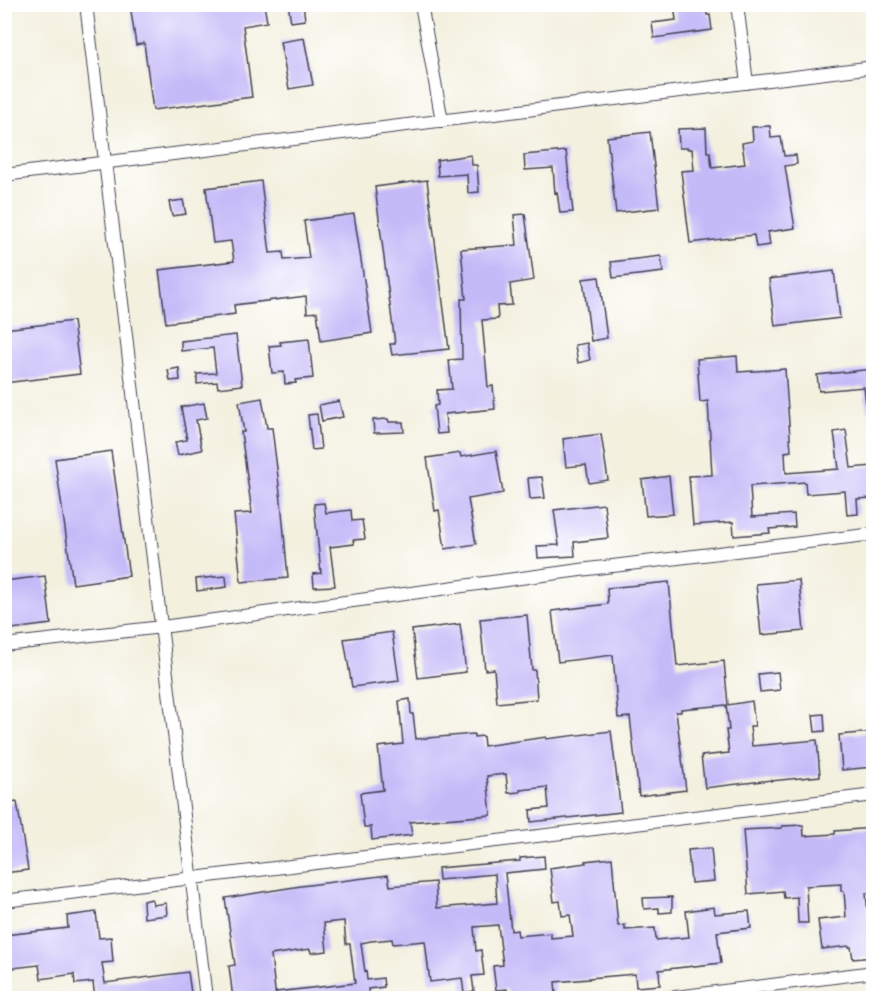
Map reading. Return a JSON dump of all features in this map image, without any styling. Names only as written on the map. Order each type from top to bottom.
[{"type":"street","points":[[86,4],[206,999]]},
{"type":"street","points":[[421,4],[442,121]]},
{"type":"street","points":[[737,4],[747,83]]},
{"type":"street","points":[[4,175],[873,67]]},
{"type":"street","points":[[4,645],[162,627],[580,570],[873,534]]},
{"type":"street","points":[[4,901],[873,795]]},
{"type":"street","points":[[668,999],[873,972]]},
{"type":"building","points":[[130,4],[264,4],[267,22],[243,26],[252,97],[153,110],[144,43],[136,45]]},
{"type":"building","points":[[288,4],[303,4],[305,20],[291,22]]},
{"type":"building","points":[[674,4],[706,4],[712,30],[654,38],[652,23],[676,20]]},
{"type":"building","points":[[304,38],[313,85],[289,89],[280,42]]},
{"type":"building","points":[[770,126],[771,138],[781,137],[784,156],[796,155],[797,164],[785,166],[795,228],[768,232],[770,245],[756,247],[754,235],[690,243],[681,171],[694,170],[692,149],[679,148],[678,129],[706,128],[707,152],[710,152],[712,168],[745,164],[742,143],[753,141],[752,127]]},
{"type":"building","points":[[650,132],[659,208],[616,213],[607,137]]},
{"type":"building","points":[[566,151],[573,212],[560,213],[557,192],[555,193],[553,168],[525,170],[524,155]]},
{"type":"building","points":[[471,155],[472,165],[477,165],[479,192],[468,193],[467,174],[438,176],[437,160]]},
{"type":"building","points":[[427,180],[449,349],[392,355],[390,344],[395,344],[375,187]]},
{"type":"building","points":[[261,181],[270,253],[283,252],[284,260],[309,258],[304,221],[354,214],[372,333],[321,341],[317,312],[307,313],[306,296],[234,305],[235,314],[166,323],[159,270],[234,261],[231,241],[213,243],[206,188]]},
{"type":"building","points":[[183,200],[186,214],[172,216],[169,202]]},
{"type":"building","points":[[525,214],[534,280],[510,284],[512,305],[497,306],[498,319],[482,320],[488,387],[493,386],[495,409],[445,414],[447,433],[437,434],[434,406],[438,405],[437,390],[452,389],[449,360],[462,359],[461,299],[466,299],[461,249],[517,245],[514,215]]},
{"type":"building","points":[[661,256],[663,272],[613,278],[611,262]]},
{"type":"building","points":[[834,271],[840,318],[775,326],[769,279]]},
{"type":"building","points":[[599,277],[607,338],[591,341],[583,279]]},
{"type":"building","points":[[73,321],[80,374],[4,383],[4,329]]},
{"type":"building","points":[[236,335],[242,385],[218,388],[217,382],[197,384],[197,374],[216,373],[213,348],[181,351],[181,341]]},
{"type":"building","points":[[309,339],[313,378],[295,380],[296,383],[285,384],[284,372],[272,373],[269,346],[281,345],[280,342]]},
{"type":"building","points":[[587,343],[590,360],[578,363],[575,345]]},
{"type":"building","points":[[737,356],[738,372],[785,369],[791,451],[785,452],[786,473],[839,469],[834,432],[846,430],[851,468],[873,466],[873,498],[857,499],[858,514],[847,515],[845,491],[806,494],[805,482],[750,486],[752,517],[794,514],[795,527],[769,529],[770,533],[734,536],[733,522],[693,525],[689,476],[712,475],[708,401],[700,402],[697,359]]},
{"type":"building","points":[[179,368],[180,380],[170,381],[168,370]]},
{"type":"building","points":[[873,369],[873,411],[867,411],[864,387],[819,391],[817,375]]},
{"type":"building","points":[[262,398],[267,428],[272,428],[288,578],[241,582],[234,514],[252,513],[239,402]]},
{"type":"building","points":[[339,401],[343,417],[322,421],[319,405]]},
{"type":"building","points":[[204,403],[207,418],[196,420],[202,450],[178,455],[175,442],[187,440],[181,407]]},
{"type":"building","points":[[317,414],[321,449],[312,450],[308,415]]},
{"type":"building","points":[[388,419],[389,422],[403,422],[404,432],[374,433],[373,420]]},
{"type":"building","points":[[601,434],[608,480],[589,483],[586,465],[566,467],[563,439]]},
{"type":"building","points":[[111,451],[129,576],[73,584],[55,459]]},
{"type":"building","points":[[496,451],[503,493],[468,499],[476,544],[445,549],[439,510],[435,511],[427,458],[460,453],[461,457]]},
{"type":"building","points":[[669,476],[673,514],[646,516],[642,480]]},
{"type":"building","points":[[542,477],[545,498],[530,499],[528,478]]},
{"type":"building","points":[[324,503],[326,513],[351,510],[352,521],[362,520],[365,539],[353,540],[354,544],[330,547],[335,586],[314,587],[313,574],[321,573],[314,504]]},
{"type":"building","points":[[604,504],[608,538],[574,542],[575,556],[538,558],[537,546],[559,545],[554,510]]},
{"type":"building","points":[[45,576],[51,624],[4,630],[4,581]]},
{"type":"building","points":[[226,576],[227,587],[197,591],[196,579]]},
{"type":"building","points":[[799,580],[804,631],[761,635],[756,584]]},
{"type":"building","points":[[669,582],[677,666],[724,661],[728,705],[752,701],[755,726],[750,726],[752,746],[817,740],[820,776],[705,788],[701,756],[729,753],[726,705],[681,709],[681,712],[676,712],[686,790],[639,796],[630,717],[618,718],[613,655],[558,662],[552,611],[608,604],[607,588]]},
{"type":"building","points":[[527,615],[537,699],[497,703],[494,669],[485,670],[480,619]]},
{"type":"building","points":[[460,624],[466,672],[418,678],[412,630]]},
{"type":"building","points":[[392,632],[399,681],[352,687],[344,639]]},
{"type":"building","points":[[778,672],[780,690],[760,692],[758,674]]},
{"type":"building","points":[[410,699],[416,739],[474,734],[474,737],[483,736],[484,746],[611,731],[621,812],[531,822],[530,810],[549,808],[547,787],[508,793],[506,774],[487,776],[491,815],[410,822],[412,835],[372,840],[371,827],[364,827],[360,793],[383,790],[378,747],[403,744],[399,701]]},
{"type":"building","points":[[824,714],[825,731],[815,732],[813,715]]},
{"type":"building","points":[[873,732],[873,767],[842,770],[839,735]]},
{"type":"building","points":[[17,802],[28,870],[4,873],[4,804]]},
{"type":"building","points":[[803,825],[804,836],[873,828],[873,893],[866,893],[873,957],[853,959],[849,946],[822,949],[818,920],[846,917],[844,891],[841,891],[841,884],[806,886],[808,923],[798,923],[797,897],[784,898],[783,891],[748,894],[743,830]]},
{"type":"building","points":[[711,848],[714,881],[691,883],[688,850]]},
{"type":"building","points":[[544,856],[545,869],[505,873],[511,931],[517,930],[518,936],[551,933],[551,938],[573,936],[570,915],[562,916],[560,901],[554,902],[550,868],[612,858],[618,926],[625,925],[625,930],[655,928],[656,940],[689,937],[686,911],[714,907],[715,914],[749,911],[751,928],[717,932],[721,963],[659,970],[660,985],[636,987],[635,974],[589,978],[555,982],[556,995],[508,999],[507,989],[496,990],[493,966],[503,965],[498,925],[474,927],[476,951],[481,950],[484,975],[472,976],[474,991],[464,993],[462,978],[430,982],[425,941],[393,944],[392,939],[361,943],[367,980],[383,978],[384,987],[368,989],[369,999],[233,999],[229,966],[235,965],[225,898],[388,875],[390,886],[435,882],[437,908],[497,903],[495,874],[439,880],[438,868],[520,861],[520,858]],"holes":[[[344,921],[346,944],[350,944],[355,983],[276,992],[276,999],[271,955],[310,949],[311,953],[327,951],[324,923]]]},
{"type":"building","points":[[672,897],[672,912],[659,913],[659,908],[644,909],[643,898]]},
{"type":"building","points":[[152,899],[153,905],[166,903],[167,915],[144,918],[143,901]]},
{"type":"building","points":[[96,912],[99,938],[111,937],[113,962],[102,963],[105,983],[188,972],[190,999],[95,999],[93,982],[75,984],[74,974],[41,979],[39,965],[4,969],[4,935],[68,928],[67,916]]}]
